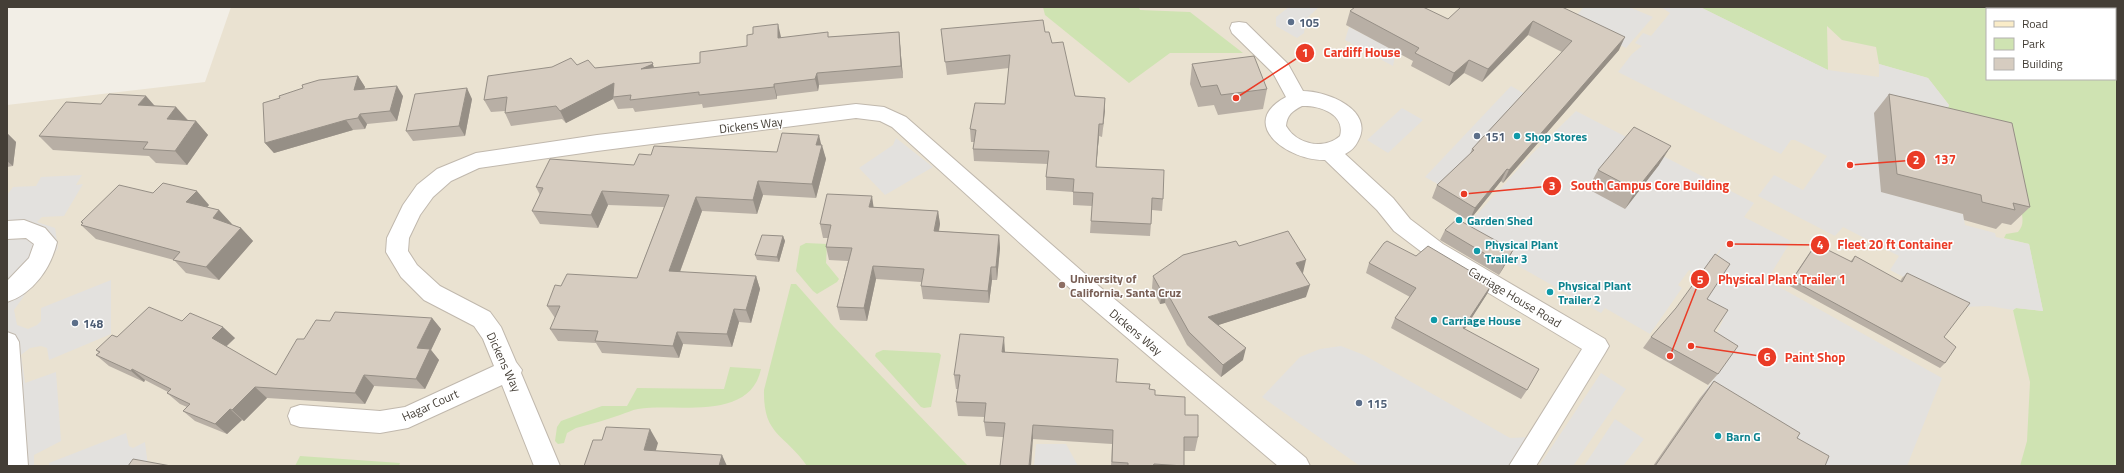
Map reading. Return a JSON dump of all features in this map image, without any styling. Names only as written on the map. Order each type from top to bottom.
[{"type":"street","points":[[1240,28],[1281,68],[1297,100]]},
{"type":"street","points":[[1315,99],[1327,102],[1346,114],[1351,123],[1352,132],[1348,141],[1340,148],[1330,152],[1306,151],[1285,140],[1279,132],[1276,123],[1278,115],[1283,107],[1297,100],[1315,99]]},
{"type":"street","name":"Dickens Way","points":[[547,466],[510,370],[494,334],[482,319],[432,293],[409,271],[397,252],[398,238],[411,211],[425,191],[444,175],[476,161],[597,143],[856,111],[884,114],[900,122],[1092,294],[1296,466]]},
{"type":"street","name":"Carriage House Road","points":[[1330,152],[1385,204],[1402,225],[1435,250],[1597,346],[1522,466]]},
{"type":"street","points":[[7,230],[19,228],[38,232],[46,242],[44,255],[38,265],[21,283],[7,293]]},
{"type":"street","points":[[7,342],[15,466]]},
{"type":"street","name":"Hagar Court","points":[[300,416],[380,422],[408,417],[510,370]]},
{"type":"shaded area","name":"University of California, Santa Cruz","points":[[231,7],[2117,7],[2117,466],[7,466],[7,105],[205,82]]},
{"type":"shaded area","name":"105","points":[[1289,7],[1319,7],[1306,19],[1304,33],[1297,38],[1276,26],[1276,17]]},
{"type":"shaded area","points":[[1584,7],[1629,7],[1653,17],[1626,48],[1571,21]]},
{"type":"shaded area","points":[[1661,7],[1700,7],[1828,70],[1879,77],[1879,64],[1928,78],[1949,105],[1940,129],[1904,198],[1963,214],[1965,225],[1995,233],[1996,237],[2029,244],[2043,311],[2016,308],[2013,310],[1989,306],[1962,307],[1890,270],[1899,256],[1843,227],[1835,236],[1758,196],[1774,175],[1803,190],[1827,156],[1795,140],[1791,140],[1781,154],[1618,72],[1632,54],[1642,46],[1635,43],[1643,33],[1651,36],[1670,13]]},
{"type":"shaded area","points":[[1349,27],[1396,51],[1393,66],[1345,40]]},
{"type":"shaded area","name":"151","points":[[1511,86],[1527,95],[1443,187],[1425,177]]},
{"type":"shaded area","points":[[1402,108],[1423,120],[1388,153],[1367,140]]},
{"type":"shaded area","points":[[1576,111],[1754,203],[1744,217],[1791,241],[1767,280],[1942,378],[1907,466],[1801,466],[1733,418],[1700,398],[1737,347],[1716,335],[1723,320],[1709,312],[1692,292],[1703,278],[1727,240],[1700,276],[1689,270],[1678,285],[1682,288],[1650,334],[1605,308],[1601,313],[1453,229],[1469,223],[1531,155]]},
{"type":"shaded area","points":[[896,138],[933,167],[885,195],[859,168],[893,145]]},
{"type":"shaded area","name":"148","points":[[82,175],[76,185],[83,184],[64,216],[42,217],[37,222],[55,228],[58,248],[14,310],[17,325],[28,329],[37,325],[41,321],[41,308],[111,280],[111,334],[49,360],[47,348],[41,346],[30,348],[21,355],[25,383],[56,372],[61,441],[34,455],[34,466],[7,466],[7,225],[12,224],[14,220],[7,220],[7,195],[13,187],[36,186],[41,177]]},
{"type":"shaded area","name":"115","points":[[1341,346],[1364,355],[1510,438],[1529,437],[1510,466],[1360,466],[1262,397],[1300,357],[1320,349]]},
{"type":"shaded area","points":[[1601,373],[1626,389],[1573,466],[1539,466]]},
{"type":"shaded area","points":[[1615,419],[1644,439],[1623,466],[1584,466]]},
{"type":"shaded area","points":[[126,433],[129,446],[133,448],[145,442],[148,466],[49,466],[49,463]]},
{"type":"shaded area","points":[[1036,444],[1066,444],[1078,466],[1034,466]]},
{"type":"green space","points":[[1043,7],[1139,7],[1140,10],[1190,12],[1243,53],[1170,53],[1129,83],[1045,15]]},
{"type":"green space","points":[[1700,7],[2068,7],[1986,8],[1986,80],[2116,80],[2116,70],[2117,71],[2117,466],[2020,466],[2027,441],[2030,382],[2013,310],[2016,308],[2043,311],[2029,244],[2004,238],[2006,234],[2018,232],[2020,230],[2022,224],[2022,214],[1940,129],[1949,105],[1928,78],[1879,64],[1876,47],[1842,40],[1827,26],[1828,70]]},
{"type":"green space","points":[[806,243],[827,244],[826,263],[839,279],[837,282],[817,294],[796,271],[800,246]]},
{"type":"green space","points":[[791,284],[796,284],[834,327],[968,466],[807,466],[799,455],[776,433],[771,426],[767,417],[765,405],[764,390]]},
{"type":"green space","points":[[883,350],[939,353],[941,355],[931,407],[921,407],[875,356],[876,353]]},
{"type":"green space","points":[[730,367],[761,369],[754,386],[742,397],[727,403],[710,407],[636,409],[609,419],[576,428],[567,433],[564,443],[558,444],[555,441],[557,427],[561,421],[602,406],[627,406],[637,388],[724,389]]},
{"type":"green space","points":[[300,456],[400,463],[399,466],[295,466]]},
{"type":"building","points":[[1355,7],[1423,7],[1448,19],[1461,7],[1562,7],[1625,37],[1509,170],[1507,169],[1475,208],[1437,185],[1474,150],[1472,149],[1572,41],[1533,21],[1488,69],[1469,60],[1454,73],[1415,53],[1419,48],[1350,11]]},
{"type":"building","points":[[1043,20],[1045,32],[1049,32],[1052,43],[1063,42],[1075,96],[1105,98],[1103,124],[1099,124],[1096,167],[1164,170],[1163,199],[1152,198],[1151,224],[1091,221],[1093,193],[1073,192],[1074,179],[1046,177],[1049,151],[973,149],[976,130],[970,129],[975,103],[1005,104],[1010,55],[945,62],[941,29]]},
{"type":"building","points":[[778,24],[778,38],[828,32],[828,37],[899,32],[901,66],[817,73],[815,79],[774,84],[774,87],[699,95],[699,92],[630,100],[631,95],[613,97],[614,83],[560,111],[556,106],[505,113],[507,97],[484,100],[488,76],[552,67],[571,58],[577,65],[588,60],[595,68],[652,62],[653,64],[641,69],[700,63],[700,52],[747,46],[747,35],[753,34],[753,27]]},
{"type":"building","points":[[1254,56],[1267,89],[1221,95],[1217,85],[1201,87],[1192,64]]},
{"type":"building","points":[[358,76],[354,90],[397,86],[390,111],[360,114],[358,118],[265,143],[263,103],[280,98],[279,96],[303,88],[302,85],[319,80]]},
{"type":"building","points":[[467,88],[459,126],[406,131],[415,94]]},
{"type":"building","points":[[109,94],[146,96],[138,105],[176,107],[167,119],[196,121],[175,151],[143,149],[148,142],[39,136],[66,102],[101,104]]},
{"type":"building","points":[[1889,94],[2012,123],[2030,207],[2013,203],[2015,210],[1982,202],[1981,195],[1897,174]]},
{"type":"building","points":[[1634,127],[1671,146],[1636,190],[1598,170]]},
{"type":"building","points":[[782,133],[819,135],[816,145],[822,145],[812,184],[758,181],[753,200],[696,197],[669,271],[756,276],[746,310],[734,309],[727,334],[677,332],[673,346],[595,341],[598,331],[550,329],[560,306],[547,306],[555,285],[561,286],[567,274],[637,278],[669,195],[602,191],[591,215],[532,211],[543,188],[536,187],[550,159],[634,165],[639,154],[651,155],[654,146],[777,152]]},
{"type":"building","points":[[163,183],[197,191],[186,202],[219,210],[213,218],[241,228],[206,267],[173,260],[180,252],[81,225],[83,223],[81,222],[119,185],[153,193]]},
{"type":"building","points":[[827,194],[872,196],[869,207],[938,211],[934,231],[999,235],[996,267],[991,267],[988,291],[921,286],[924,269],[873,266],[864,308],[837,307],[852,248],[826,247],[831,225],[820,224]]},
{"type":"building","points":[[1457,219],[1513,250],[1504,265],[1445,230]]},
{"type":"building","points":[[1288,231],[1306,260],[1296,263],[1310,285],[1208,317],[1246,348],[1223,365],[1189,332],[1166,291],[1162,292],[1153,276],[1183,255],[1236,241],[1239,246]]},
{"type":"building","points":[[762,235],[783,236],[777,257],[755,255]]},
{"type":"building","name":"Carriage House","points":[[1387,241],[1416,256],[1428,246],[1492,284],[1463,328],[1539,369],[1527,390],[1395,318],[1416,288],[1369,263]]},
{"type":"building","points":[[1816,244],[1852,262],[1855,256],[1902,282],[1907,273],[1970,303],[1944,337],[1956,347],[1945,363],[1792,280]]},
{"type":"building","points":[[1715,254],[1730,264],[1707,299],[1728,310],[1714,331],[1738,346],[1718,374],[1651,337],[1676,308]]},
{"type":"building","points":[[149,307],[182,321],[190,313],[223,327],[212,338],[276,375],[297,339],[304,339],[316,320],[330,321],[335,312],[432,318],[417,348],[430,349],[416,379],[364,375],[355,393],[255,387],[232,410],[230,409],[215,424],[183,411],[190,404],[167,393],[171,389],[132,369],[131,371],[96,355],[100,352],[96,350],[112,335],[117,337]]},
{"type":"building","points":[[960,334],[1004,337],[1002,352],[1118,359],[1116,382],[1150,384],[1149,389],[1155,390],[1155,395],[1185,397],[1185,415],[1198,415],[1198,437],[1184,437],[1184,466],[1154,464],[1153,466],[1128,466],[1128,463],[1112,462],[1113,430],[1033,425],[1029,466],[1000,466],[1005,423],[984,422],[986,403],[956,402],[960,375],[954,375]]},
{"type":"building","name":"Barn G","points":[[1714,381],[1800,433],[1797,438],[1829,456],[1825,466],[1655,466]]},
{"type":"building","points":[[606,427],[650,429],[644,450],[722,455],[719,466],[584,466],[593,440],[602,440]]},
{"type":"building","points":[[133,459],[171,466],[128,466]]},
{"type":"place","name":"105","points":[[1291,22]]},
{"type":"place","name":"Cardiff House","points":[[1236,98]]},
{"type":"place","name":"151","points":[[1477,136]]},
{"type":"place","name":"Shop Stores","points":[[1517,136]]},
{"type":"place","name":"137","points":[[1850,165]]},
{"type":"place","name":"South Campus Core Building","points":[[1464,194]]},
{"type":"place","name":"Garden Shed","points":[[1459,220]]},
{"type":"place","name":"Fleet 20 ft Container","points":[[1730,244]]},
{"type":"place","name":"Physical Plant Trailer 3","points":[[1477,251]]},
{"type":"place","name":"University of California, Santa Cruz","points":[[1062,285]]},
{"type":"place","name":"Physical Plant Trailer 2","points":[[1550,292]]},
{"type":"place","name":"Carriage House","points":[[1434,320]]},
{"type":"place","name":"148","points":[[75,323]]},
{"type":"place","name":"Paint Shop","points":[[1691,346]]},
{"type":"place","name":"Physical Plant Trailer 1","points":[[1670,356]]},
{"type":"place","name":"115","points":[[1359,403]]},
{"type":"place","name":"Barn G","points":[[1718,436]]}]
